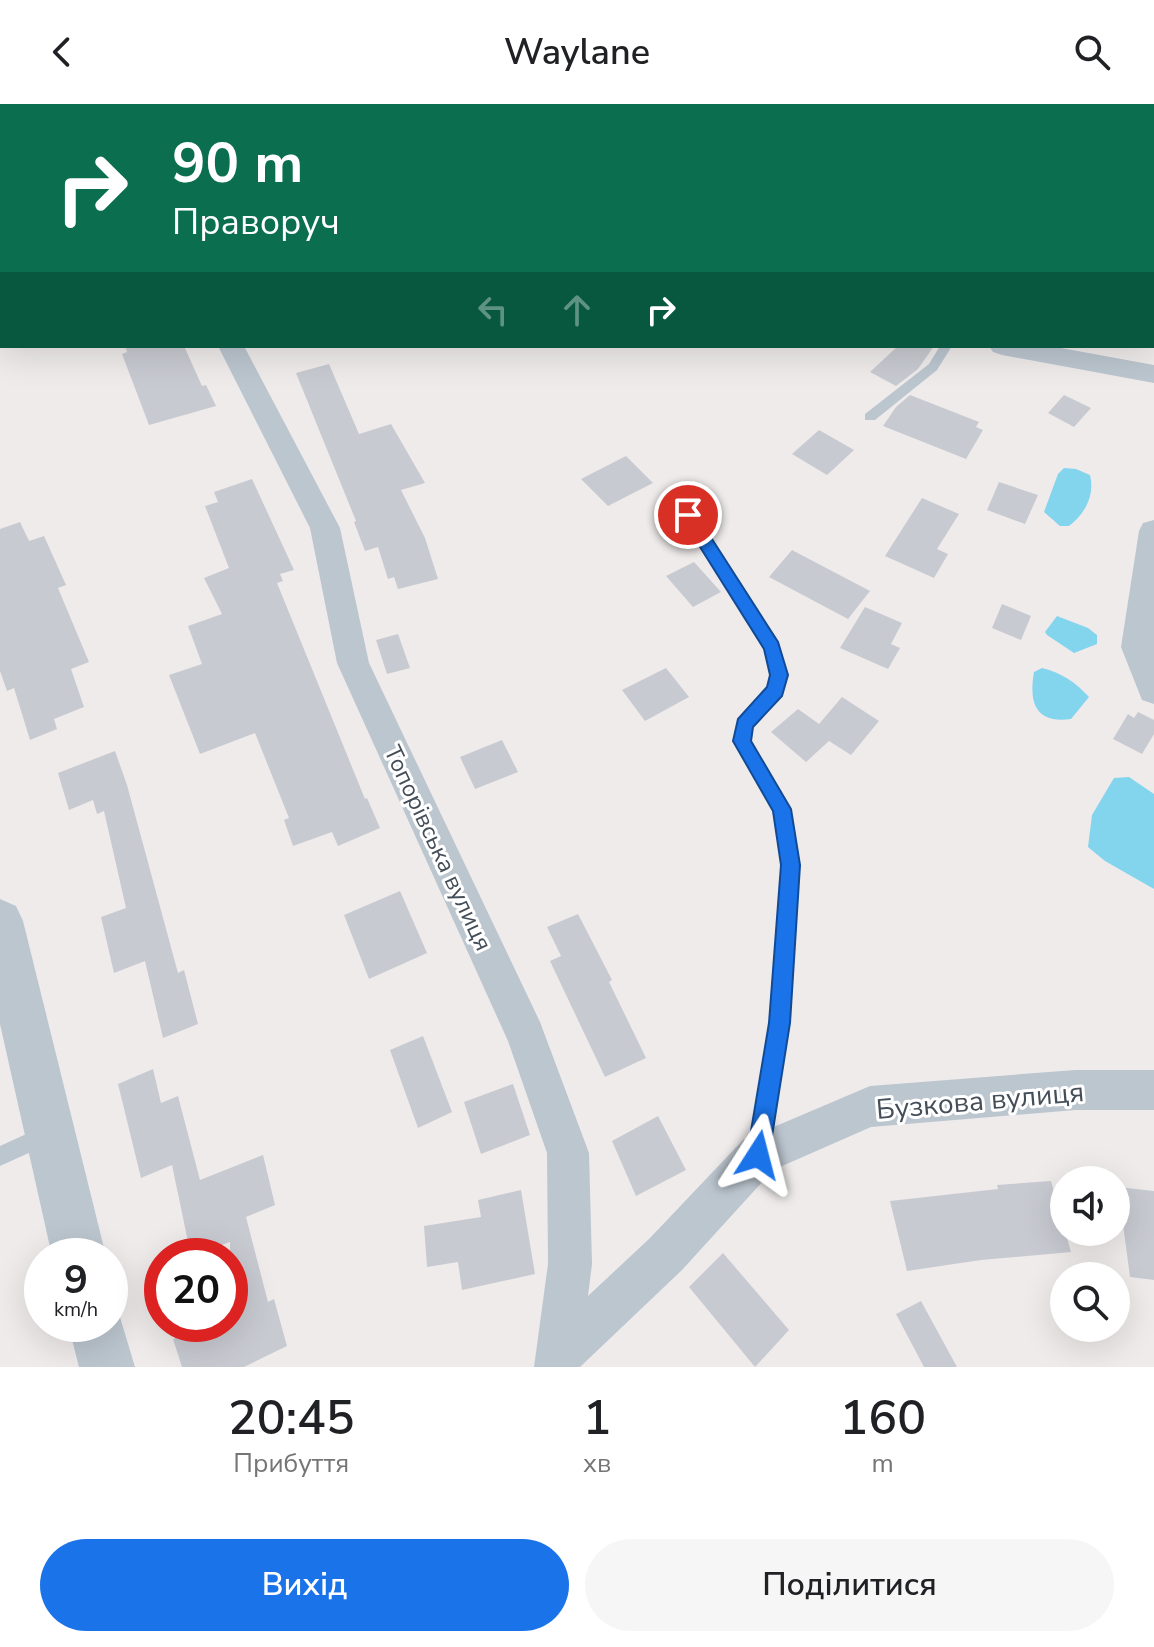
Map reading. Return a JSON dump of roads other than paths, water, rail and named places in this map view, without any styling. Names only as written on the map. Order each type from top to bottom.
[{"type":"street","name":"Топорівська вулиця","points":[[232,348],[325,528],[353,663],[526,1036],[568,1153],[570,1264],[559,1359]]},
{"type":"street","points":[[1013,348],[1154,374]]},
{"type":"street","points":[[1154,531],[1137,647],[1154,690]]},
{"type":"street","points":[[0,921],[75,1238]]},
{"type":"street","name":"Бузкова вулиця","points":[[559,1359],[666,1254],[758,1155],[870,1107],[1075,1090],[1154,1090]]},
{"type":"street","points":[[101,1342],[107,1367]]},
{"type":"lane","points":[[870,417],[916,383],[933,367],[945,348]]},
{"type":"lane","points":[[688,515],[772,647],[779,675],[775,690],[744,724],[742,741],[782,809],[790,865],[780,1023],[758,1155]]},
{"type":"lane","points":[[0,1156],[49,1134]]},
{"type":"water","points":[[1064,468],[1090,475],[1091,482],[1087,504],[1069,526],[1060,526],[1044,512],[1058,474]]},
{"type":"water","points":[[1057,616],[1088,628],[1097,635],[1097,644],[1074,653],[1047,635],[1045,632]]},
{"type":"water","points":[[1042,668],[1068,679],[1089,697],[1071,719],[1049,718],[1037,708],[1032,692],[1034,672]]},
{"type":"water","points":[[1129,777],[1154,794],[1154,889],[1105,861],[1088,847],[1092,815],[1114,778]]}]
